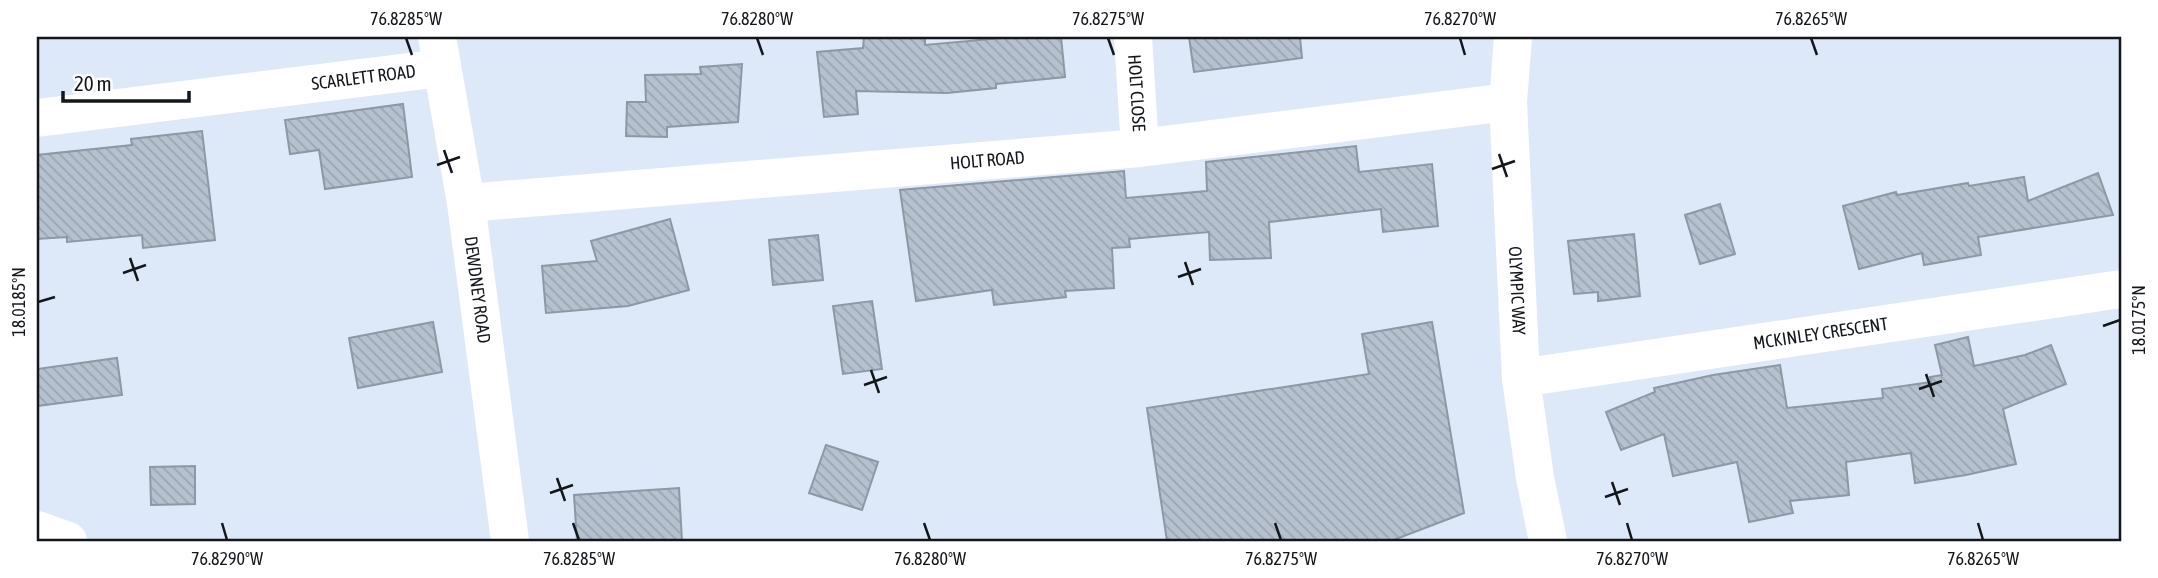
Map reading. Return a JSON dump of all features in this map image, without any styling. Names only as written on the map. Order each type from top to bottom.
[{"type":"street","name":"HOLT CLOSE","points":[[1133,37],[1140,148]]},
{"type":"street","name":"OLYMPIC WAY","points":[[1513,37],[1508,102],[1521,378],[1535,478],[1548,541]]},
{"type":"street","name":"SCARLETT ROAD","points":[[37,118],[439,52]]},
{"type":"street","name":"DEWDNEY ROAD","points":[[439,52],[466,203],[510,541]]},
{"type":"street","name":"HOLT ROAD","points":[[466,203],[1140,148],[1508,102]]},
{"type":"street","name":"MCKINLEY CRESCENT","points":[[1521,378],[2121,289]]},
{"type":"street","points":[[37,530],[68,541]]},
{"type":"building","points":[[864,37],[925,37],[925,45],[1013,37],[1061,37],[1065,77],[996,84],[996,88],[947,93],[856,91],[858,114],[824,117],[817,52],[863,48]]},
{"type":"building","points":[[1189,37],[1300,37],[1302,58],[1194,72]]},
{"type":"building","points":[[742,64],[738,122],[667,127],[667,137],[626,136],[627,102],[646,102],[645,75],[701,74],[700,67]]},
{"type":"building","points":[[403,104],[412,177],[325,189],[319,150],[290,154],[285,120]]},
{"type":"building","points":[[202,131],[215,240],[143,248],[142,235],[67,242],[67,237],[37,239],[37,155],[132,145],[131,139]]},
{"type":"building","points":[[1356,146],[1359,172],[1432,164],[1438,226],[1383,232],[1381,209],[1269,222],[1271,258],[1210,260],[1209,232],[1129,239],[1130,247],[1112,248],[1114,288],[1065,291],[1066,297],[994,305],[992,290],[916,301],[900,190],[1124,171],[1126,198],[1207,191],[1206,162]]},
{"type":"building","points":[[2098,173],[2113,215],[1978,237],[1981,255],[1924,265],[1922,253],[1859,269],[1843,206],[1896,192],[1897,195],[2024,177],[2028,201]]},
{"type":"building","points":[[1720,204],[1735,254],[1700,264],[1685,215]]},
{"type":"building","points":[[670,219],[689,290],[628,306],[546,313],[542,266],[597,261],[591,241]]},
{"type":"building","points":[[1634,234],[1640,296],[1598,301],[1598,292],[1574,294],[1568,241]]},
{"type":"building","points":[[818,235],[823,280],[773,285],[769,240]]},
{"type":"building","points":[[872,301],[882,369],[843,374],[833,306]]},
{"type":"building","points":[[433,322],[442,372],[358,388],[349,338]]},
{"type":"building","points":[[1432,322],[1464,513],[1391,541],[1167,541],[1147,408],[1369,374],[1362,334]]},
{"type":"building","points":[[1968,337],[1974,366],[2025,355],[2051,345],[2066,384],[2003,409],[2016,464],[1915,483],[1911,453],[1846,462],[1849,495],[1790,501],[1793,513],[1749,522],[1737,462],[1673,476],[1664,434],[1621,450],[1606,412],[1655,392],[1654,388],[1713,375],[1780,365],[1787,408],[1883,398],[1882,389],[1931,382],[1930,377],[1942,375],[1935,345]]},
{"type":"building","points":[[117,358],[122,395],[37,406],[37,369]]},
{"type":"building","points":[[826,445],[878,462],[862,510],[809,493]]},
{"type":"building","points":[[195,466],[195,504],[151,505],[150,467]]},
{"type":"building","points":[[679,488],[682,541],[577,541],[574,495]]}]
